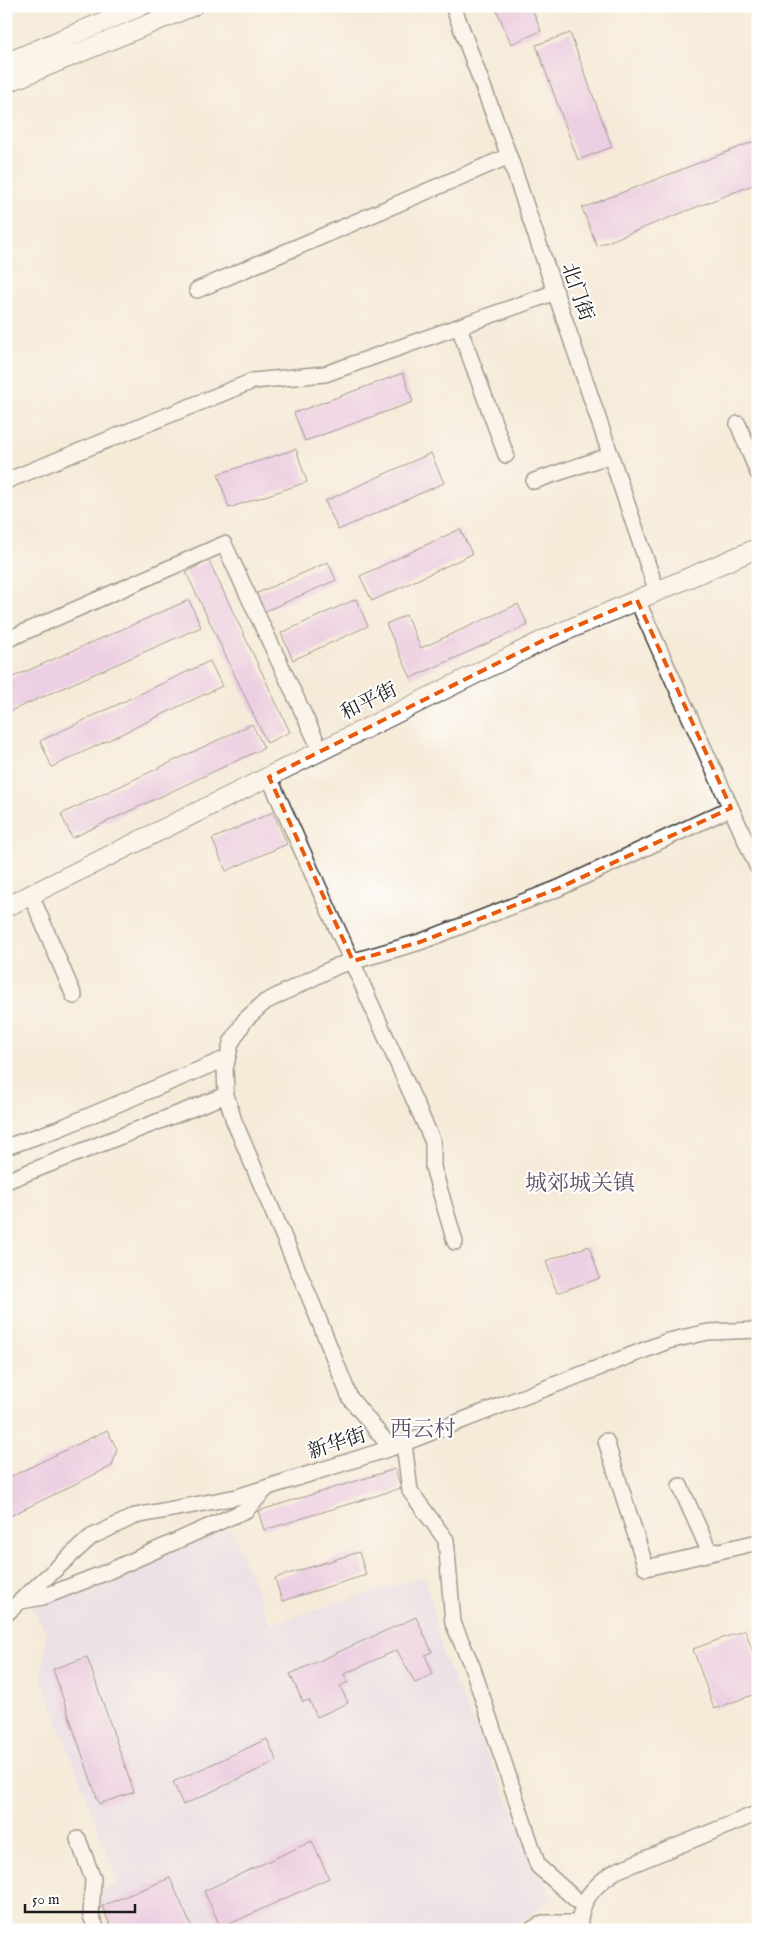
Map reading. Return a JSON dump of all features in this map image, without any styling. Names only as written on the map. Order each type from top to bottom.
[{"type":"main road","points":[[6,64],[141,6]]},
{"type":"main road","points":[[6,83],[193,6]]},
{"type":"main road","name":"和平街","points":[[6,907],[544,640],[758,548]]},
{"type":"street","name":"北门街","points":[[453,6],[509,156],[657,592]]},
{"type":"street","points":[[197,290],[509,156]]},
{"type":"street","points":[[6,481],[253,382],[325,374],[556,292]]},
{"type":"street","points":[[459,327],[506,455]]},
{"type":"street","points":[[738,424],[758,474]]},
{"type":"street","points":[[534,481],[611,455]]},
{"type":"street","points":[[6,640],[224,544],[321,751]]},
{"type":"street","points":[[637,600],[758,868]]},
{"type":"street","points":[[269,777],[353,961],[432,1142],[432,1167],[455,1242]]},
{"type":"street","points":[[583,1906],[538,1866],[472,1666],[454,1623],[446,1540],[410,1491],[397,1446],[350,1398],[312,1303],[234,1121],[226,1095],[224,1069],[231,1043],[245,1020],[265,1002],[337,966],[420,942],[550,891],[731,808]]},
{"type":"street","points":[[31,895],[74,996]]},
{"type":"street","points":[[6,1147],[58,1129],[227,1058]]},
{"type":"street","points":[[6,1181],[226,1095]]},
{"type":"street","name":"新华街","points":[[6,1614],[91,1537],[135,1516],[237,1497],[397,1446],[668,1341],[708,1332],[758,1330]]},
{"type":"street","points":[[606,1441],[646,1568],[758,1542]]},
{"type":"street","points":[[680,1486],[710,1553]]},
{"type":"street","points":[[20,1602],[43,1597],[107,1572],[246,1510],[267,1488]]},
{"type":"street","points":[[531,1930],[543,1923],[580,1926],[583,1906],[590,1892],[602,1880],[616,1872],[758,1813]]},
{"type":"street","points":[[78,1839],[93,1879],[91,1916],[97,1930]]},
{"type":"highlighted area","points":[[637,600],[731,808],[559,888],[420,942],[353,961],[269,777],[544,640]]},
{"type":"shaded area","points":[[231,1528],[270,1624],[425,1576],[443,1656],[552,1899],[510,1930],[112,1930],[97,1895],[118,1883],[42,1679],[46,1632],[31,1607]]},
{"type":"building","points":[[495,6],[531,6],[541,31],[511,44]]},
{"type":"building","points":[[570,33],[612,147],[578,160],[536,45]]},
{"type":"building","points":[[758,140],[758,183],[597,246],[582,208]]},
{"type":"building","points":[[403,373],[413,402],[305,441],[294,413]]},
{"type":"building","points":[[296,449],[307,482],[229,508],[218,474]]},
{"type":"building","points":[[431,453],[444,483],[338,530],[325,501]]},
{"type":"building","points":[[460,529],[472,554],[372,601],[360,576]]},
{"type":"building","points":[[209,561],[290,732],[267,743],[186,572]]},
{"type":"building","points":[[328,562],[336,580],[261,613],[253,595]]},
{"type":"building","points":[[356,599],[368,626],[293,660],[281,633]]},
{"type":"building","points":[[189,600],[201,627],[6,713],[6,680]]},
{"type":"building","points":[[518,604],[528,625],[411,678],[386,624],[406,615],[421,648]]},
{"type":"building","points":[[210,661],[222,686],[52,767],[40,741]]},
{"type":"building","points":[[252,724],[264,748],[72,838],[61,814]]},
{"type":"building","points":[[273,812],[287,844],[226,871],[212,839]]},
{"type":"building","points":[[589,1246],[600,1278],[557,1293],[546,1261]]},
{"type":"building","points":[[107,1430],[117,1449],[112,1466],[6,1518],[6,1479]]},
{"type":"building","points":[[395,1469],[401,1488],[264,1530],[258,1511]]},
{"type":"building","points":[[359,1552],[366,1575],[282,1601],[275,1578]]},
{"type":"building","points":[[416,1617],[432,1652],[425,1655],[433,1674],[415,1683],[397,1650],[344,1674],[348,1682],[340,1686],[348,1703],[317,1717],[309,1700],[303,1702],[290,1674]]},
{"type":"building","points":[[745,1630],[758,1666],[758,1693],[714,1709],[693,1649]]},
{"type":"building","points":[[87,1657],[134,1792],[99,1804],[53,1669]]},
{"type":"building","points":[[267,1739],[277,1761],[183,1805],[173,1782]]},
{"type":"building","points":[[312,1841],[329,1878],[221,1928],[204,1891]]},
{"type":"building","points":[[170,1878],[193,1930],[112,1930],[102,1906]]},
{"type":"district","name":"城郊城关镇","points":[[580,1184]]},
{"type":"district","name":"西云村","points":[[423,1430]]}]
